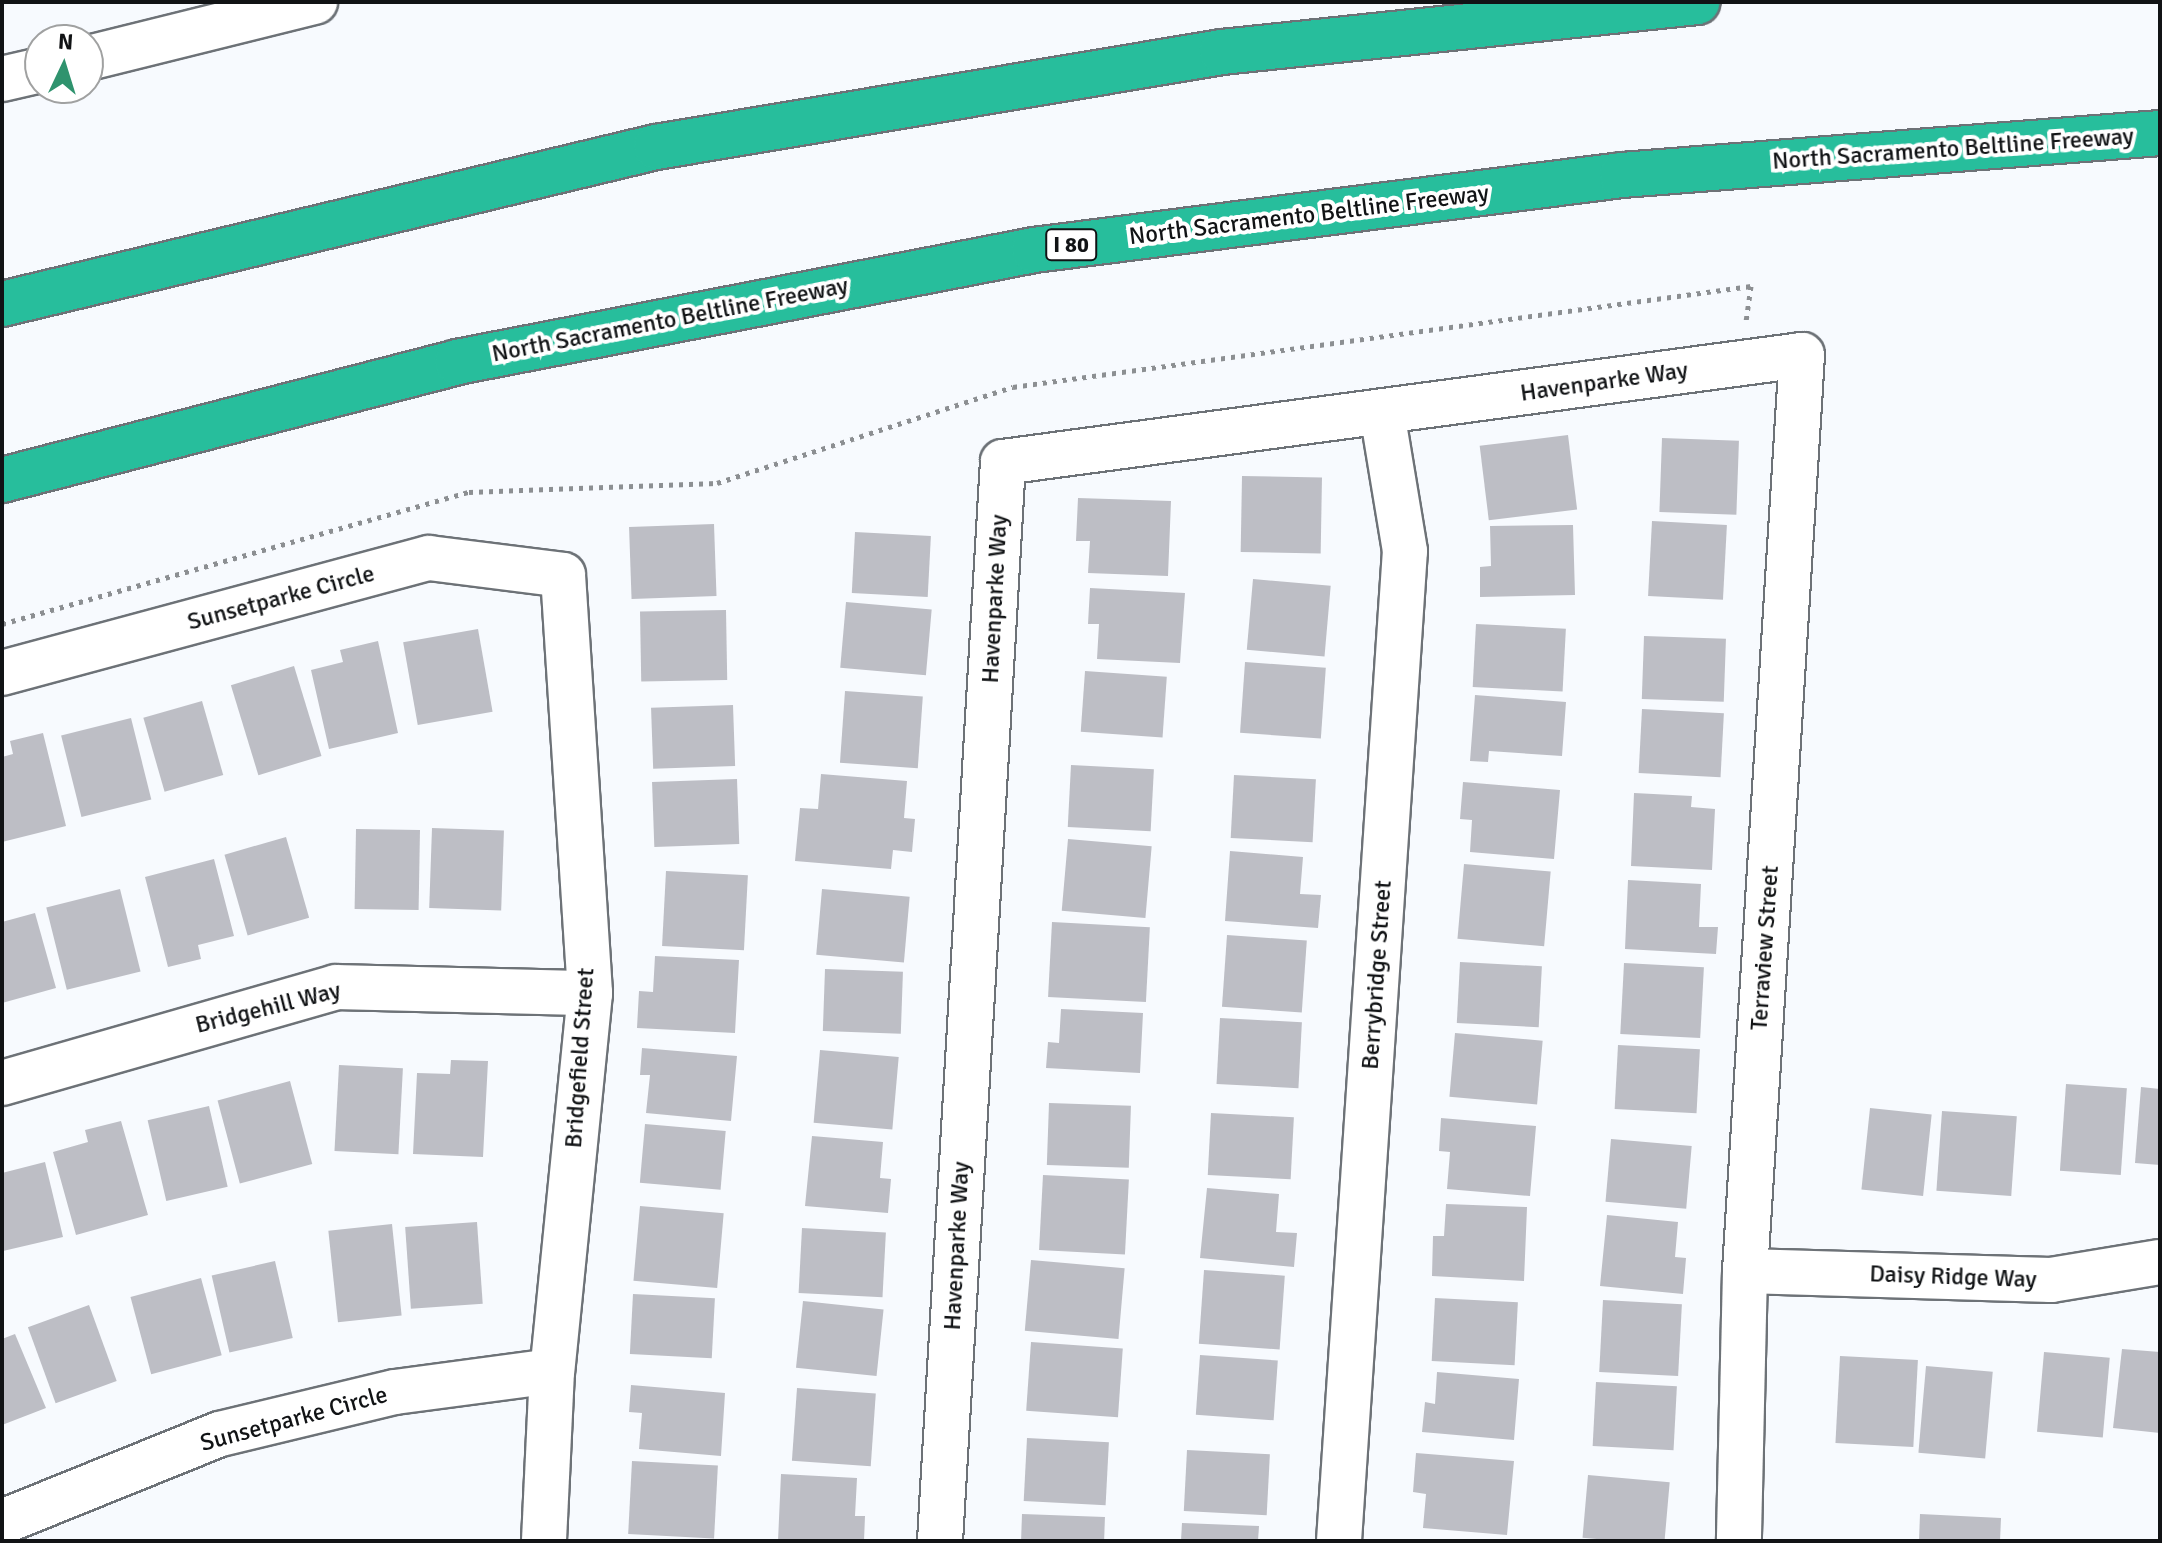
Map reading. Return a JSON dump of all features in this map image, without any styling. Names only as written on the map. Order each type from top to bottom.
[{"type":"highway","points":[[2,304],[656,147],[1222,52],[1697,2]]},
{"type":"highway","name":"North Sacramento Beltline Freeway","points":[[2,480],[457,362],[1034,250],[1622,175],[2160,133]]},
{"type":"street","points":[[104,53],[227,12],[315,2]]},
{"type":"street","points":[[2,79],[24,74]]},
{"type":"street","name":"Havenparke Way","points":[[940,1541],[1003,462],[1802,355]]},
{"type":"street","name":"Terraview Street","points":[[1739,1541],[1745,1271],[1802,355]]},
{"type":"street","name":"Berrybridge Street","points":[[1339,1541],[1405,551],[1382,412]]},
{"type":"street","name":"Sunsetparke Circle","points":[[2,673],[429,558],[563,575]]},
{"type":"street","name":"Bridgefield Street","points":[[544,1541],[552,1371],[590,993],[563,575]]},
{"type":"street","name":"Bridgehill Way","points":[[2,1083],[336,987],[590,993]]},
{"type":"street","name":"Daisy Ridge Way","points":[[1745,1271],[2051,1280],[2160,1262]]},
{"type":"street","name":"Sunsetparke Circle","points":[[2,1522],[220,1434],[395,1392],[552,1371]]},
{"type":"path","points":[[2,624],[469,492],[717,483],[1013,387],[1751,286],[1739,364]]},
{"type":"building","points":[[1568,435],[1577,509],[1489,520],[1480,446]]},
{"type":"building","points":[[1662,438],[1739,441],[1736,515],[1659,512]]},
{"type":"building","points":[[1242,476],[1322,477],[1321,553],[1241,552]]},
{"type":"building","points":[[1078,498],[1171,501],[1168,576],[1088,573],[1090,541],[1076,541]]},
{"type":"building","points":[[1652,521],[1727,525],[1723,600],[1648,596]]},
{"type":"building","points":[[714,524],[717,596],[632,599],[629,527]]},
{"type":"building","points":[[1573,525],[1575,595],[1480,597],[1480,567],[1491,566],[1490,526]]},
{"type":"building","points":[[855,532],[931,536],[928,597],[852,593]]},
{"type":"building","points":[[1253,579],[1331,586],[1325,657],[1247,650]]},
{"type":"building","points":[[1090,588],[1185,593],[1180,663],[1097,659],[1099,624],[1088,624]]},
{"type":"building","points":[[846,602],[932,609],[926,675],[840,668]]},
{"type":"building","points":[[726,610],[727,680],[641,681],[640,612]]},
{"type":"building","points":[[1476,624],[1566,629],[1563,692],[1473,687]]},
{"type":"building","points":[[478,629],[493,712],[418,725],[403,642]]},
{"type":"building","points":[[1644,636],[1726,639],[1724,702],[1642,699]]},
{"type":"building","points":[[378,641],[398,733],[329,749],[311,670],[343,662],[340,650]]},
{"type":"building","points":[[1245,662],[1326,668],[1321,738],[1240,733]]},
{"type":"building","points":[[294,666],[321,756],[258,775],[231,685]]},
{"type":"building","points":[[1085,671],[1167,677],[1163,738],[1081,732]]},
{"type":"building","points":[[845,691],[923,696],[918,768],[840,763]]},
{"type":"building","points":[[1475,695],[1566,702],[1562,756],[1489,751],[1488,762],[1470,761]]},
{"type":"building","points":[[202,701],[223,775],[165,792],[143,718]]},
{"type":"building","points":[[733,705],[735,766],[653,769],[651,708]]},
{"type":"building","points":[[1642,709],[1724,713],[1721,777],[1639,773]]},
{"type":"building","points":[[131,718],[151,800],[81,817],[61,735]]},
{"type":"building","points":[[43,733],[66,826],[2,842],[2,757],[13,754],[10,741]]},
{"type":"building","points":[[1071,765],[1154,769],[1151,831],[1068,827]]},
{"type":"building","points":[[821,774],[907,781],[904,818],[915,819],[912,852],[893,850],[891,869],[795,861],[800,808],[818,809]]},
{"type":"building","points":[[1234,775],[1316,779],[1313,842],[1231,838]]},
{"type":"building","points":[[737,779],[739,844],[654,847],[652,782]]},
{"type":"building","points":[[1463,782],[1560,790],[1554,859],[1470,852],[1472,820],[1460,819]]},
{"type":"building","points":[[1634,793],[1692,796],[1691,807],[1715,809],[1712,870],[1631,866]]},
{"type":"building","points":[[432,828],[504,831],[501,910],[429,908]]},
{"type":"building","points":[[356,829],[420,830],[419,910],[355,909]]},
{"type":"building","points":[[286,837],[309,918],[248,935],[224,855]]},
{"type":"building","points":[[1068,839],[1152,846],[1145,918],[1062,911]]},
{"type":"building","points":[[1230,851],[1303,857],[1300,894],[1321,895],[1318,928],[1225,921]]},
{"type":"building","points":[[214,859],[234,936],[198,945],[201,959],[168,967],[145,877]]},
{"type":"building","points":[[1464,864],[1551,872],[1544,946],[1457,939]]},
{"type":"building","points":[[666,871],[748,875],[744,950],[662,946]]},
{"type":"building","points":[[1628,880],[1701,884],[1699,927],[1718,927],[1716,954],[1625,949]]},
{"type":"building","points":[[120,889],[141,971],[67,990],[46,907]]},
{"type":"building","points":[[822,889],[910,897],[904,962],[816,955]]},
{"type":"building","points":[[35,913],[56,988],[2,1003],[2,922]]},
{"type":"building","points":[[1052,922],[1150,927],[1146,1002],[1048,997]]},
{"type":"building","points":[[1227,935],[1307,941],[1302,1012],[1222,1007]]},
{"type":"building","points":[[655,956],[739,960],[735,1033],[637,1028],[639,991],[653,992]]},
{"type":"building","points":[[1460,962],[1542,966],[1539,1027],[1457,1023]]},
{"type":"building","points":[[1624,963],[1704,967],[1700,1038],[1620,1034]]},
{"type":"building","points":[[825,969],[903,972],[901,1034],[823,1031]]},
{"type":"building","points":[[1061,1009],[1143,1013],[1140,1073],[1046,1068],[1048,1042],[1059,1043]]},
{"type":"building","points":[[1220,1018],[1302,1022],[1298,1088],[1217,1084]]},
{"type":"building","points":[[1455,1033],[1543,1041],[1537,1104],[1449,1097]]},
{"type":"building","points":[[1618,1045],[1700,1049],[1697,1113],[1615,1109]]},
{"type":"building","points":[[642,1048],[737,1056],[731,1121],[646,1113],[650,1075],[640,1075]]},
{"type":"building","points":[[820,1050],[899,1057],[892,1130],[814,1123]]},
{"type":"building","points":[[451,1060],[488,1061],[483,1157],[413,1154],[417,1073],[450,1074]]},
{"type":"building","points":[[339,1065],[403,1068],[398,1154],[334,1151]]},
{"type":"building","points":[[290,1081],[312,1164],[240,1183],[218,1100]]},
{"type":"building","points":[[2066,1084],[2127,1088],[2121,1175],[2060,1171]]},
{"type":"building","points":[[2141,1087],[2160,1089],[2160,1165],[2135,1163]]},
{"type":"building","points":[[1049,1103],[1131,1106],[1129,1168],[1047,1165]]},
{"type":"building","points":[[209,1106],[228,1187],[166,1201],[148,1120]]},
{"type":"building","points":[[1870,1108],[1932,1114],[1923,1196],[1861,1190]]},
{"type":"building","points":[[1942,1111],[2017,1116],[2011,1196],[1936,1191]]},
{"type":"building","points":[[1211,1113],[1294,1117],[1291,1179],[1208,1175]]},
{"type":"building","points":[[1441,1118],[1536,1126],[1530,1196],[1447,1189],[1450,1152],[1439,1151]]},
{"type":"building","points":[[121,1121],[148,1215],[76,1235],[53,1152],[88,1142],[85,1130]]},
{"type":"building","points":[[645,1124],[726,1131],[721,1190],[640,1183]]},
{"type":"building","points":[[812,1136],[883,1142],[880,1178],[891,1179],[888,1213],[805,1206]]},
{"type":"building","points":[[1611,1139],[1692,1146],[1686,1209],[1606,1202]]},
{"type":"building","points":[[45,1162],[63,1237],[3,1251],[2,1173]]},
{"type":"building","points":[[1043,1175],[1129,1180],[1125,1254],[1039,1250]]},
{"type":"building","points":[[1207,1188],[1279,1194],[1276,1232],[1297,1233],[1294,1267],[1200,1258]]},
{"type":"building","points":[[1446,1204],[1527,1207],[1524,1281],[1432,1276],[1433,1236],[1444,1236]]},
{"type":"building","points":[[640,1206],[724,1213],[717,1288],[633,1281]]},
{"type":"building","points":[[1607,1215],[1678,1222],[1675,1257],[1686,1258],[1683,1294],[1600,1286]]},
{"type":"building","points":[[477,1222],[483,1304],[411,1309],[405,1227]]},
{"type":"building","points":[[392,1224],[402,1315],[338,1322],[328,1231]]},
{"type":"building","points":[[802,1228],[886,1232],[882,1297],[799,1293]]},
{"type":"building","points":[[1031,1260],[1125,1268],[1118,1339],[1025,1331]]},
{"type":"building","points":[[275,1261],[293,1338],[229,1353],[212,1276]]},
{"type":"building","points":[[1204,1270],[1285,1276],[1280,1349],[1199,1344]]},
{"type":"building","points":[[201,1278],[222,1355],[151,1374],[130,1297]]},
{"type":"building","points":[[633,1294],[715,1298],[712,1358],[630,1354]]},
{"type":"building","points":[[1435,1298],[1518,1302],[1515,1365],[1432,1361]]},
{"type":"building","points":[[1603,1300],[1682,1304],[1678,1376],[1599,1372]]},
{"type":"building","points":[[803,1301],[884,1309],[877,1376],[796,1368]]},
{"type":"building","points":[[89,1305],[117,1381],[56,1403],[28,1327]]},
{"type":"building","points":[[15,1334],[46,1408],[2,1425],[2,1339]]},
{"type":"building","points":[[1031,1342],[1123,1348],[1118,1417],[1026,1411]]},
{"type":"building","points":[[2122,1349],[2160,1352],[2160,1433],[2113,1428]]},
{"type":"building","points":[[2044,1352],[2110,1358],[2103,1437],[2037,1432]]},
{"type":"building","points":[[1200,1355],[1278,1360],[1274,1420],[1196,1415]]},
{"type":"building","points":[[1840,1356],[1918,1360],[1913,1447],[1835,1443]]},
{"type":"building","points":[[1926,1366],[1993,1372],[1985,1459],[1918,1453]]},
{"type":"building","points":[[1437,1372],[1519,1379],[1514,1440],[1422,1432],[1425,1402],[1435,1404]]},
{"type":"building","points":[[1596,1382],[1677,1386],[1674,1450],[1593,1446]]},
{"type":"building","points":[[631,1385],[725,1393],[721,1456],[639,1449],[642,1413],[629,1412]]},
{"type":"building","points":[[797,1388],[876,1394],[871,1466],[792,1461]]},
{"type":"building","points":[[1027,1438],[1109,1442],[1106,1505],[1024,1501]]},
{"type":"building","points":[[1187,1450],[1270,1454],[1267,1515],[1184,1511]]},
{"type":"building","points":[[1416,1453],[1514,1461],[1507,1535],[1423,1528],[1426,1494],[1413,1492]]},
{"type":"building","points":[[632,1461],[718,1466],[714,1538],[628,1534]]},
{"type":"building","points":[[781,1474],[857,1478],[855,1516],[865,1516],[864,1541],[778,1541]]},
{"type":"building","points":[[1588,1475],[1670,1482],[1665,1541],[1583,1538]]},
{"type":"building","points":[[1022,1514],[1105,1517],[1104,1541],[1021,1541]]},
{"type":"building","points":[[1920,1514],[2001,1518],[2000,1541],[1919,1541]]},
{"type":"building","points":[[1182,1523],[1259,1526],[1258,1541],[1181,1541]]}]
